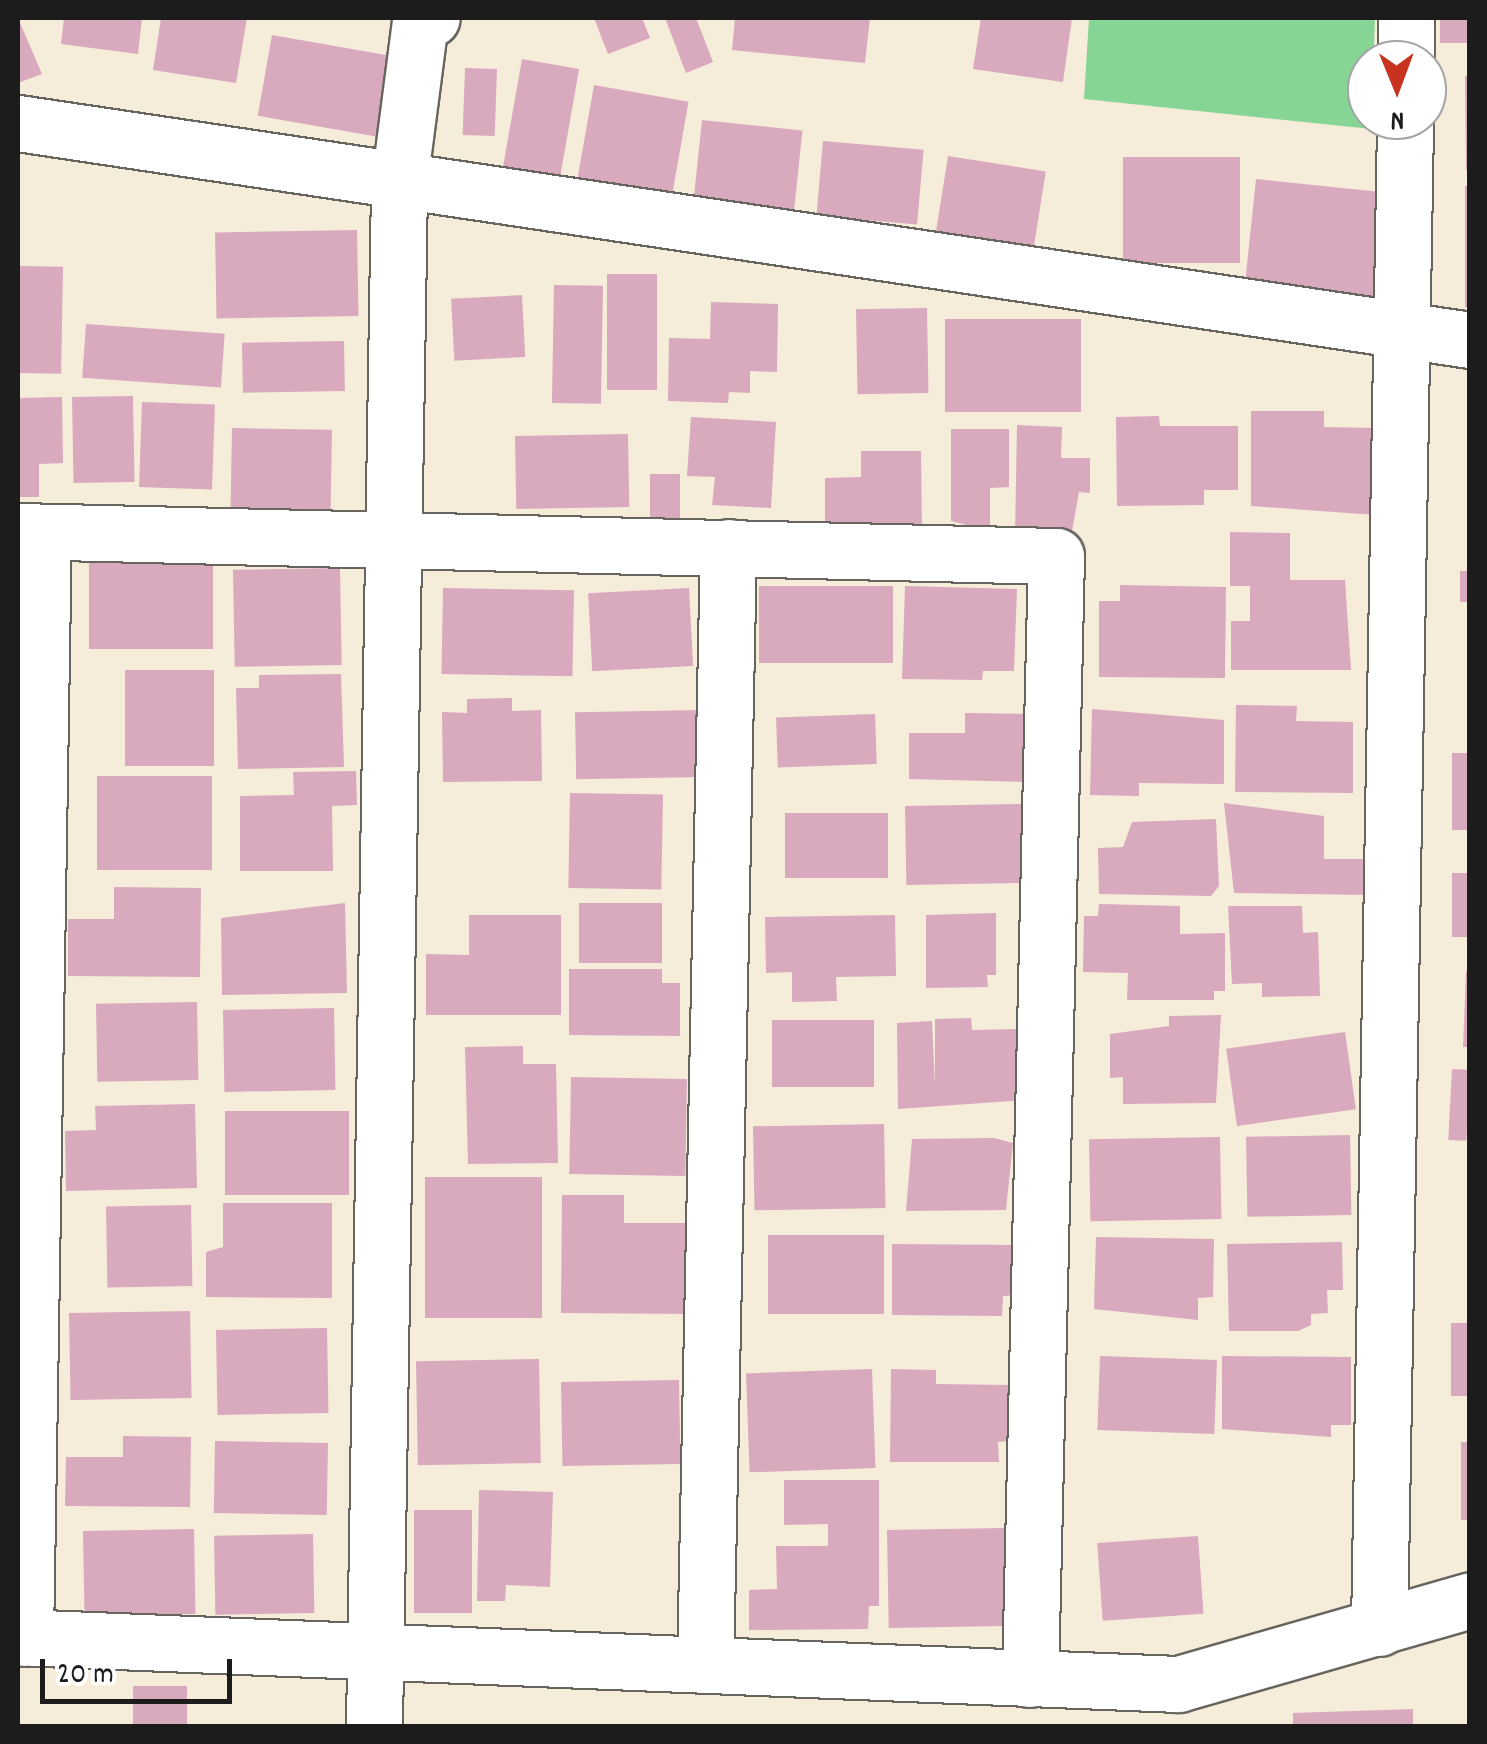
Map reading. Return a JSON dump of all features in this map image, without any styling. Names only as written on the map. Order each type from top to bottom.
[{"type":"street","points":[[374,1726],[372,1652],[399,183],[420,22],[432,18]]},
{"type":"street","points":[[18,123],[1402,334],[1470,340]]},
{"type":"street","points":[[1379,1628],[1405,140]]},
{"type":"street","points":[[1030,1678],[1056,556],[30,531],[21,1637],[372,1652],[1178,1684],[1379,1628],[1469,1609]]},
{"type":"street","points":[[704,1665],[728,548]]},
{"type":"green space","points":[[1089,18],[1375,18],[1374,40],[1347,40],[1347,126],[1084,99]]},
{"type":"building","points":[[18,18],[42,74],[18,83]]},
{"type":"building","points":[[64,18],[142,18],[138,54],[61,44]]},
{"type":"building","points":[[161,18],[247,18],[236,83],[153,70]]},
{"type":"building","points":[[594,18],[642,18],[650,38],[608,54]]},
{"type":"building","points":[[665,18],[696,18],[713,62],[686,73]]},
{"type":"building","points":[[735,18],[870,18],[865,63],[732,50]]},
{"type":"building","points":[[981,18],[1072,18],[1063,82],[973,69]]},
{"type":"building","points":[[1440,18],[1470,18],[1470,43],[1440,40]]},
{"type":"building","points":[[272,35],[390,56],[376,137],[258,116]]},
{"type":"building","points":[[522,59],[579,69],[560,179],[503,169]]},
{"type":"building","points":[[465,68],[497,69],[495,136],[463,135]]},
{"type":"building","points":[[1465,76],[1470,76],[1470,170],[1466,170]]},
{"type":"building","points":[[594,85],[689,102],[671,201],[576,184]]},
{"type":"building","points":[[702,120],[802,131],[794,215],[693,205]]},
{"type":"building","points":[[823,141],[924,150],[917,225],[816,216]]},
{"type":"building","points":[[948,156],[1046,171],[1032,256],[935,241]]},
{"type":"building","points":[[1123,157],[1240,157],[1240,263],[1123,263]]},
{"type":"building","points":[[1256,179],[1385,193],[1374,298],[1245,284]]},
{"type":"building","points":[[1465,186],[1470,186],[1470,307],[1465,307]]},
{"type":"building","points":[[357,230],[359,316],[217,318],[215,232]]},
{"type":"building","points":[[18,266],[63,267],[61,374],[18,373]]},
{"type":"building","points":[[607,274],[657,274],[657,390],[607,390]]},
{"type":"building","points":[[554,285],[603,286],[601,404],[552,403]]},
{"type":"building","points":[[522,295],[525,357],[454,361],[451,299]]},
{"type":"building","points":[[711,302],[778,304],[777,372],[750,371],[750,393],[729,392],[728,403],[668,401],[669,338],[710,339]]},
{"type":"building","points":[[927,308],[928,393],[857,394],[856,309]]},
{"type":"building","points":[[945,319],[1081,319],[1081,412],[945,412]]},
{"type":"building","points":[[86,324],[225,334],[221,388],[82,378]]},
{"type":"building","points":[[344,341],[345,391],[243,393],[242,343]]},
{"type":"building","points":[[133,396],[135,482],[74,483],[72,397]]},
{"type":"building","points":[[62,397],[63,463],[39,464],[39,497],[18,497],[18,398]]},
{"type":"building","points":[[142,402],[215,405],[212,489],[139,487]]},
{"type":"building","points":[[1251,411],[1324,411],[1324,427],[1376,428],[1376,515],[1251,506]]},
{"type":"building","points":[[1159,416],[1160,426],[1238,426],[1238,490],[1204,490],[1204,505],[1117,506],[1116,417]]},
{"type":"building","points":[[691,417],[776,422],[771,508],[712,505],[715,477],[687,476]]},
{"type":"building","points":[[1017,425],[1062,427],[1061,458],[1090,458],[1090,493],[1079,492],[1071,537],[1015,535]]},
{"type":"building","points":[[232,428],[332,430],[331,511],[231,509]]},
{"type":"building","points":[[951,429],[1009,429],[1009,487],[990,488],[990,531],[951,521]]},
{"type":"building","points":[[628,434],[629,507],[516,509],[515,436]]},
{"type":"building","points":[[861,451],[921,451],[922,536],[825,535],[825,478],[861,477]]},
{"type":"building","points":[[650,474],[680,474],[680,525],[650,525]]},
{"type":"building","points":[[1230,532],[1290,533],[1290,580],[1345,580],[1351,670],[1231,670],[1231,621],[1250,621],[1250,586],[1230,586]]},
{"type":"building","points":[[89,563],[213,563],[213,649],[89,649]]},
{"type":"building","points":[[340,568],[342,665],[235,667],[233,570]]},
{"type":"building","points":[[1460,571],[1470,571],[1470,602],[1460,602]]},
{"type":"building","points":[[1120,585],[1226,587],[1225,678],[1099,677],[1099,601],[1120,601]]},
{"type":"building","points":[[759,586],[893,586],[893,663],[759,663]]},
{"type":"building","points":[[905,586],[1017,589],[1014,671],[983,671],[982,680],[902,679]]},
{"type":"building","points":[[443,588],[574,590],[572,676],[441,674]]},
{"type":"building","points":[[689,588],[693,666],[592,671],[588,593]]},
{"type":"building","points":[[125,670],[214,670],[214,766],[125,766]]},
{"type":"building","points":[[341,674],[344,767],[238,769],[236,688],[259,688],[259,675]]},
{"type":"building","points":[[512,698],[512,711],[541,710],[542,781],[443,782],[442,712],[467,713],[467,699]]},
{"type":"building","points":[[1236,705],[1297,706],[1296,721],[1353,722],[1353,793],[1235,792]]},
{"type":"building","points":[[1092,709],[1224,720],[1224,784],[1139,783],[1139,796],[1090,795]]},
{"type":"building","points":[[703,710],[704,777],[576,779],[575,712]]},
{"type":"building","points":[[965,713],[1037,714],[1030,782],[909,779],[909,733],[965,733]]},
{"type":"building","points":[[875,714],[877,764],[778,767],[776,717]]},
{"type":"building","points":[[1452,753],[1470,753],[1470,830],[1452,830]]},
{"type":"building","points":[[356,771],[357,805],[332,806],[333,871],[240,871],[240,796],[294,795],[293,772]]},
{"type":"building","points":[[97,776],[212,776],[212,870],[97,870]]},
{"type":"building","points":[[570,793],[663,795],[661,890],[568,888]]},
{"type":"building","points":[[1224,803],[1324,816],[1324,859],[1370,859],[1370,895],[1234,893]]},
{"type":"building","points":[[1021,804],[1022,883],[906,885],[905,806]]},
{"type":"building","points":[[785,813],[888,813],[888,878],[785,878]]},
{"type":"building","points":[[1216,819],[1219,886],[1211,896],[1099,894],[1098,848],[1123,847],[1132,822]]},
{"type":"building","points":[[1452,873],[1470,873],[1470,937],[1452,937]]},
{"type":"building","points":[[114,887],[201,888],[200,977],[68,976],[68,919],[114,919]]},
{"type":"building","points":[[345,903],[347,993],[222,995],[221,918]]},
{"type":"building","points":[[579,903],[662,903],[662,963],[579,963]]},
{"type":"building","points":[[1099,904],[1180,906],[1180,934],[1225,933],[1225,991],[1214,991],[1214,1000],[1127,1000],[1128,973],[1083,972],[1084,916],[1098,916]]},
{"type":"building","points":[[1228,906],[1302,906],[1303,933],[1318,932],[1320,996],[1262,997],[1262,983],[1232,984]]},
{"type":"building","points":[[996,913],[996,975],[987,975],[988,987],[926,988],[926,915]]},
{"type":"building","points":[[469,915],[561,915],[561,1015],[426,1015],[426,954],[469,955]]},
{"type":"building","points":[[895,915],[896,976],[836,977],[837,1001],[792,1002],[792,972],[766,973],[765,917]]},
{"type":"building","points":[[569,969],[662,969],[662,983],[680,983],[680,1036],[569,1035]]},
{"type":"building","points":[[1466,971],[1470,971],[1470,1047],[1463,1047]]},
{"type":"building","points":[[197,1002],[198,1080],[97,1082],[96,1004]]},
{"type":"building","points":[[334,1008],[335,1090],[224,1092],[223,1010]]},
{"type":"building","points":[[1221,1015],[1216,1103],[1123,1104],[1123,1077],[1110,1078],[1110,1034],[1169,1026],[1169,1016]]},
{"type":"building","points":[[971,1018],[972,1030],[1023,1029],[1024,1100],[898,1109],[897,1023],[932,1021],[935,1086],[935,1019]]},
{"type":"building","points":[[772,1020],[874,1020],[874,1087],[772,1087]]},
{"type":"building","points":[[1345,1032],[1356,1109],[1237,1126],[1226,1049]]},
{"type":"building","points":[[523,1046],[523,1064],[556,1064],[558,1163],[468,1164],[465,1047]]},
{"type":"building","points":[[1452,1069],[1470,1070],[1466,1141],[1448,1140]]},
{"type":"building","points":[[571,1077],[687,1079],[685,1176],[569,1174]]},
{"type":"building","points":[[195,1104],[197,1188],[66,1191],[65,1131],[96,1130],[95,1106]]},
{"type":"building","points":[[225,1111],[349,1111],[349,1195],[225,1195]]},
{"type":"building","points":[[884,1124],[885,1208],[754,1210],[753,1126]]},
{"type":"building","points":[[1350,1135],[1351,1215],[1247,1217],[1246,1137]]},
{"type":"building","points":[[1220,1137],[1221,1219],[1090,1221],[1089,1139]]},
{"type":"building","points":[[994,1138],[1013,1143],[1006,1210],[906,1211],[912,1139]]},
{"type":"building","points":[[425,1177],[542,1177],[542,1318],[425,1318]]},
{"type":"building","points":[[562,1195],[624,1195],[624,1223],[690,1223],[690,1314],[561,1313]]},
{"type":"building","points":[[223,1203],[332,1203],[332,1298],[206,1297],[206,1252],[223,1247]]},
{"type":"building","points":[[191,1205],[192,1286],[107,1287],[106,1206]]},
{"type":"building","points":[[768,1235],[884,1235],[884,1314],[768,1314]]},
{"type":"building","points":[[1096,1237],[1214,1239],[1213,1297],[1198,1298],[1198,1320],[1094,1309]]},
{"type":"building","points":[[1342,1242],[1343,1290],[1327,1290],[1328,1313],[1311,1314],[1311,1325],[1298,1331],[1229,1331],[1227,1244]]},
{"type":"building","points":[[892,1244],[1019,1245],[1018,1295],[1003,1296],[1002,1316],[892,1315]]},
{"type":"building","points":[[190,1311],[192,1398],[71,1400],[69,1313]]},
{"type":"building","points":[[1451,1323],[1470,1323],[1470,1396],[1451,1396]]},
{"type":"building","points":[[327,1328],[328,1413],[218,1415],[216,1330]]},
{"type":"building","points":[[1100,1356],[1217,1360],[1214,1434],[1097,1430]]},
{"type":"building","points":[[1222,1356],[1351,1357],[1351,1425],[1331,1425],[1331,1437],[1222,1429]]},
{"type":"building","points":[[539,1359],[541,1463],[418,1465],[416,1361]]},
{"type":"building","points":[[872,1369],[875,1468],[750,1472],[746,1373]]},
{"type":"building","points":[[891,1369],[936,1370],[936,1384],[1009,1385],[1009,1441],[998,1442],[999,1462],[890,1462]]},
{"type":"building","points":[[679,1380],[680,1464],[562,1466],[561,1382]]},
{"type":"building","points":[[123,1436],[191,1437],[190,1507],[65,1506],[66,1457],[123,1457]]},
{"type":"building","points":[[215,1441],[328,1443],[327,1515],[214,1513]]},
{"type":"building","points":[[1461,1442],[1470,1442],[1470,1520],[1461,1520]]},
{"type":"building","points":[[784,1480],[879,1480],[879,1606],[869,1606],[868,1629],[749,1630],[749,1590],[777,1589],[776,1546],[828,1546],[828,1524],[784,1525]]},
{"type":"building","points":[[479,1490],[553,1492],[550,1587],[506,1585],[505,1601],[477,1601]]},
{"type":"building","points":[[414,1510],[472,1510],[472,1613],[414,1613]]},
{"type":"building","points":[[1004,1528],[1006,1626],[889,1628],[887,1530]]},
{"type":"building","points":[[194,1529],[195,1614],[85,1616],[83,1531]]},
{"type":"building","points":[[313,1534],[314,1613],[215,1615],[214,1536]]},
{"type":"building","points":[[1198,1536],[1203,1614],[1103,1621],[1097,1543]]},
{"type":"building","points":[[133,1686],[187,1686],[187,1726],[133,1726]]},
{"type":"building","points":[[1413,1709],[1413,1726],[1293,1726],[1293,1713]]}]
